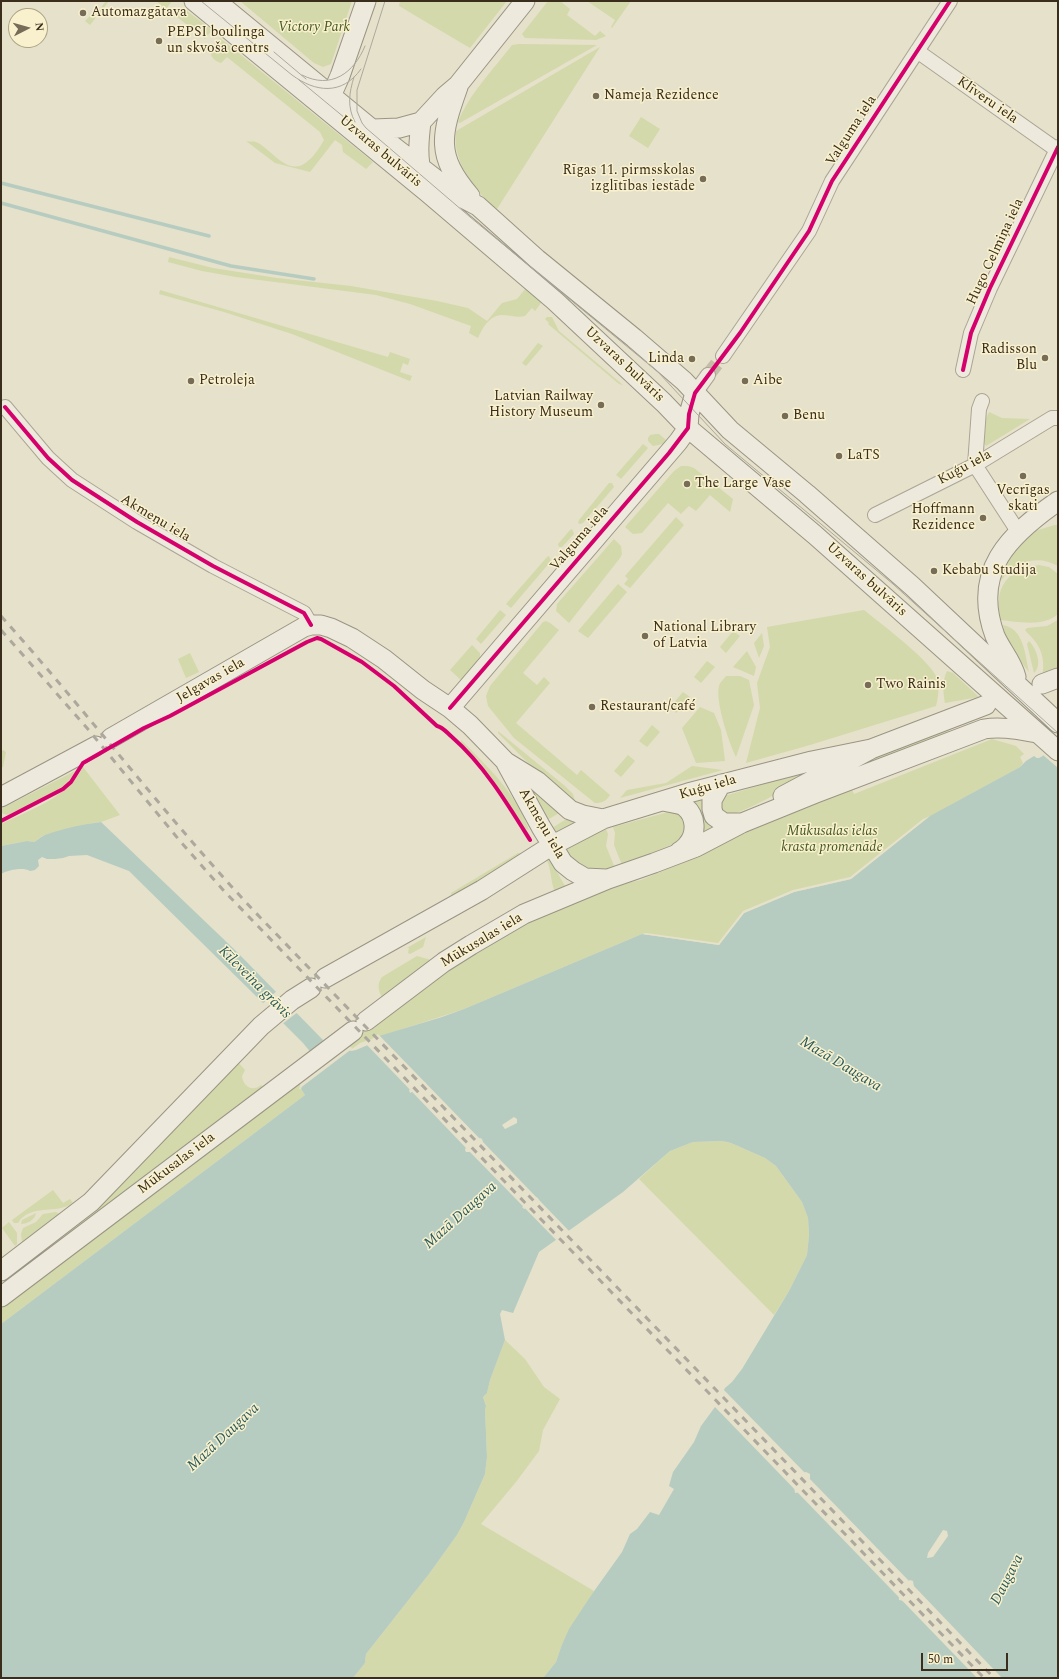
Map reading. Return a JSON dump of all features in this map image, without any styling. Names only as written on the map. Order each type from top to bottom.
[{"type":"main road","name":"Uzvaras bulvāris","points":[[194,1],[329,101],[373,129],[455,194],[478,206],[537,259],[678,376],[730,430],[807,494],[900,576],[1018,684],[1058,723]]},
{"type":"main road","name":"Uzvaras bulvāris","points":[[216,1],[329,101],[428,193],[555,301],[664,403],[688,428],[815,535],[1047,741]]},
{"type":"main road","points":[[329,101],[348,56],[366,1]]},
{"type":"main road","points":[[373,129],[398,128],[421,122],[445,96],[458,85],[525,1]]},
{"type":"main road","points":[[458,85],[449,110],[444,135],[444,149],[448,165],[456,180],[478,206]]},
{"type":"main road","points":[[421,122],[418,140],[420,167],[428,193]]},
{"type":"main road","name":"Valguma iela","points":[[450,708],[669,453],[688,428],[689,414],[695,393]]},
{"type":"main road","points":[[1018,684],[1014,667],[1004,653],[996,637],[991,620],[988,604],[990,581],[997,560],[1011,539],[1058,501]]},
{"type":"main road","points":[[1022,530],[1058,519]]},
{"type":"main road","name":"Akmeņu iela","points":[[311,625],[331,628],[352,638],[384,659],[423,690],[450,708],[470,725],[506,762],[538,782],[570,810],[602,819]]},
{"type":"main road","name":"Jelgavas iela","points":[[1,797],[104,742],[304,627],[311,625]]},
{"type":"main road","name":"Kuģu iela","points":[[742,823],[758,810],[871,749],[986,705]]},
{"type":"main road","name":"Kuģu iela","points":[[608,879],[696,846],[742,823],[816,793],[984,729],[1012,728],[1047,741]]},
{"type":"main road","name":"Kuģu iela","points":[[552,846],[602,819],[664,802],[688,793],[812,760],[871,749]]},
{"type":"main road","name":"Akmeņu iela","points":[[506,762],[562,863],[573,872],[585,878],[608,879]]},
{"type":"main road","points":[[722,784],[712,800],[714,816],[724,823],[742,823]]},
{"type":"main road","points":[[664,802],[684,806],[691,814],[694,825],[693,835],[688,844],[676,854]]},
{"type":"main road","name":"Mūkusalas iela","points":[[1,1272],[91,1202],[269,1018],[292,1000],[318,983],[482,890],[552,846]]},
{"type":"main road","name":"Mūkusalas iela","points":[[1,1297],[444,962],[504,925],[546,904],[608,879]]},
{"type":"street","name":"Valguma iela","points":[[723,356],[809,231],[832,181],[950,1]]},
{"type":"street","name":"Klīveru iela","points":[[917,52],[1057,149]]},
{"type":"street","name":"Hugo Celmiņa iela","points":[[963,370],[971,333],[987,295],[1057,149]]},
{"type":"street","name":"Valguma iela","points":[[695,393],[708,375]]},
{"type":"street","points":[[981,405],[975,465],[1022,530]]},
{"type":"street","name":"Akmeņu iela","points":[[5,406],[48,458],[72,480],[137,522],[213,566],[304,613],[311,625]]},
{"type":"street","name":"Kuģu iela","points":[[875,515],[975,465],[1056,419]]},
{"type":"green space","points":[[106,1],[109,1],[90,25],[85,21],[90,16],[93,18]]},
{"type":"green space","points":[[156,1],[172,1],[166,9]]},
{"type":"green space","name":"Victory Park","points":[[240,1],[352,1],[331,64],[323,67],[314,63]]},
{"type":"green space","points":[[400,1],[507,1],[470,48],[399,6]]},
{"type":"green space","points":[[548,1],[560,1],[570,9],[567,15],[595,36],[600,31],[606,36],[596,40],[525,38],[522,34]]},
{"type":"green space","points":[[587,1],[631,1],[612,28],[611,27],[615,20]]},
{"type":"green space","points":[[183,8],[212,30],[205,39],[177,17]]},
{"type":"green space","points":[[220,38],[373,162],[366,169],[343,152],[342,145],[335,140],[310,172],[275,163],[246,141],[256,142],[262,145],[287,165],[294,166],[302,165],[309,160],[324,140],[320,132],[227,57],[221,63],[213,58],[211,51]]},
{"type":"green space","points":[[512,45],[597,45],[460,123],[458,122],[468,102],[482,82]]},
{"type":"green space","points":[[600,47],[497,209],[494,209],[472,183],[461,164],[457,154],[456,131]]},
{"type":"green space","points":[[641,117],[660,129],[648,148],[629,136]]},
{"type":"green space","points":[[169,257],[213,268],[277,278],[351,286],[437,301],[468,308],[487,321],[502,303],[517,299],[526,288],[541,299],[541,303],[535,311],[532,308],[525,316],[519,317],[502,315],[494,317],[484,326],[478,338],[469,333],[471,326],[410,304],[376,295],[236,277],[202,271],[168,262]]},
{"type":"green space","points":[[160,290],[388,357],[390,352],[410,359],[408,365],[403,363],[400,372],[412,376],[410,381],[292,334],[224,312],[159,294]]},
{"type":"green space","points":[[547,317],[552,317],[559,331],[623,385],[619,384],[548,324],[549,323],[545,319]]},
{"type":"green space","points":[[538,343],[543,346],[526,366],[522,363]]},
{"type":"green space","points":[[989,412],[1002,418],[1030,419],[986,446],[982,438],[982,433]]},
{"type":"green space","points":[[659,434],[666,440],[663,444],[653,446],[648,441],[648,438],[650,435]]},
{"type":"green space","points":[[643,444],[648,448],[621,479],[616,475]]},
{"type":"green space","points":[[681,466],[694,468],[733,499],[730,512],[710,495],[696,511],[689,506],[681,514],[668,503],[642,533],[633,534],[625,527],[674,471]]},
{"type":"green space","points":[[609,483],[612,483],[614,487],[583,523],[578,523],[579,520]]},
{"type":"green space","points":[[676,517],[684,525],[630,588],[624,584],[628,579],[625,576]]},
{"type":"green space","points":[[1058,525],[1058,566],[1040,560],[1023,563],[1009,572],[997,586],[1000,570],[1022,539],[1038,530]]},
{"type":"green space","points":[[572,529],[574,534],[562,547],[559,547],[558,544]]},
{"type":"green space","points":[[579,534],[581,539],[578,544],[564,553],[563,552]]},
{"type":"green space","points":[[614,539],[621,546],[622,554],[620,558],[569,623],[556,611],[557,604]]},
{"type":"green space","points":[[549,556],[551,561],[511,608],[506,604],[547,557]]},
{"type":"green space","points":[[1039,565],[1049,567],[1058,574],[1058,614],[1046,621],[1031,623],[1001,620],[999,598],[1005,582],[1018,571]]},
{"type":"green space","points":[[618,584],[627,592],[588,638],[578,631]]},
{"type":"green space","points":[[500,610],[506,615],[481,644],[476,639]]},
{"type":"green space","points":[[864,610],[904,642],[933,670],[938,684],[936,706],[746,763],[760,708],[757,683],[770,647],[767,627]]},
{"type":"green space","points":[[1058,620],[1058,671],[1042,677],[1043,662],[1041,653],[1037,644],[1025,630],[1027,628],[1047,626]]},
{"type":"green space","points":[[546,621],[559,630],[523,673],[537,685],[544,677],[550,683],[516,723],[577,775],[581,770],[610,795],[602,802],[595,803],[514,738],[488,706],[486,696],[490,686],[543,622]]},
{"type":"green space","points":[[1003,625],[1010,627],[1019,637],[1025,650],[1029,672],[1010,644]]},
{"type":"green space","points":[[733,631],[740,636],[726,653],[720,647]]},
{"type":"green space","points":[[762,633],[764,646],[759,658],[754,643]]},
{"type":"green space","points":[[1029,641],[1038,657],[1037,670],[1034,673],[1027,644]]},
{"type":"green space","points":[[472,645],[480,653],[480,659],[462,681],[450,670]]},
{"type":"green space","points":[[747,651],[756,667],[754,676],[733,667]]},
{"type":"green space","points":[[190,653],[199,672],[186,678],[178,659]]},
{"type":"green space","points":[[707,661],[715,667],[701,683],[694,677]]},
{"type":"green space","points":[[947,671],[953,673],[979,697],[945,703],[943,687]]},
{"type":"green space","points":[[726,676],[740,676],[749,680],[754,705],[736,757],[726,732],[718,693],[719,686]]},
{"type":"green space","points":[[683,692],[690,697],[676,713],[670,707]]},
{"type":"green space","points":[[700,707],[714,713],[721,730],[725,761],[696,763],[682,728]]},
{"type":"green space","points":[[652,725],[660,732],[647,747],[639,741]]},
{"type":"green space","points":[[947,727],[950,733],[859,768],[840,770]]},
{"type":"green space","points":[[498,731],[565,786],[573,794],[575,801],[573,804],[540,775],[498,733]]},
{"type":"green space","name":"Mūkusalas ielas krasta promenāde","points":[[992,739],[1016,746],[1024,754],[1020,757],[1023,763],[1020,767],[949,806],[851,879],[794,892],[744,913],[719,945],[642,934],[464,1009],[360,1043],[299,1089],[301,1089],[305,1095],[1,1324],[1,1306],[376,1022],[505,933],[608,887],[641,880],[694,858],[710,851],[735,835],[851,787],[854,794]]},
{"type":"green space","points":[[461,740],[509,792],[517,804],[529,830],[525,829],[481,763],[460,743]]},
{"type":"green space","points":[[3,750],[6,752],[3,767],[1,768],[1,752]]},
{"type":"green space","points":[[628,755],[635,761],[621,777],[614,771]]},
{"type":"green space","points":[[692,766],[723,770],[620,798],[627,790],[666,783]]},
{"type":"green space","points":[[83,767],[120,815],[101,822],[42,836],[34,842],[27,841],[1,846],[1,824],[47,802],[67,787],[76,778]]},
{"type":"green space","points":[[821,767],[776,794],[752,806],[728,816],[719,810],[721,797]]},
{"type":"green space","points":[[75,771],[65,785],[46,797],[8,815],[1,813],[1,809]]},
{"type":"green space","points":[[533,787],[561,812],[547,820],[531,789]]},
{"type":"green space","points":[[705,795],[714,827],[702,832],[690,798]]},
{"type":"green space","points":[[672,811],[679,812],[687,824],[681,841],[622,865],[614,845],[615,833],[613,827]]},
{"type":"green space","points":[[568,818],[578,821],[556,834],[552,828]]},
{"type":"green space","points":[[606,829],[608,834],[606,846],[615,868],[600,873],[574,865],[564,849],[591,834]]},
{"type":"green space","points":[[518,853],[523,854],[452,899],[451,893]]},
{"type":"green space","points":[[549,858],[565,886],[564,888],[555,892],[546,859]]},
{"type":"green space","points":[[426,937],[423,947],[410,954],[408,953],[409,948],[407,948]]},
{"type":"green space","points":[[417,956],[431,960],[382,997],[379,982],[382,977]]},
{"type":"green space","points":[[237,1061],[245,1070],[242,1076],[246,1086],[255,1088],[261,1085],[265,1089],[31,1265],[27,1260]]},
{"type":"green space","points":[[722,1141],[731,1143],[765,1158],[776,1166],[802,1202],[808,1218],[809,1235],[807,1255],[789,1291],[774,1315],[639,1179],[670,1151],[693,1142]]},
{"type":"green space","points":[[53,1190],[63,1203],[70,1199],[73,1203],[59,1208],[29,1213],[18,1223],[14,1223],[12,1220]]},
{"type":"green space","points":[[56,1212],[59,1214],[22,1242],[21,1234],[23,1228],[36,1222],[43,1214]]},
{"type":"green space","points":[[36,1213],[34,1218],[30,1221],[21,1224],[22,1220]]},
{"type":"green space","points":[[9,1222],[17,1233],[17,1244],[15,1246],[2,1228]]},
{"type":"green space","points":[[505,1340],[525,1359],[544,1387],[560,1399],[543,1430],[539,1451],[516,1482],[481,1524],[594,1591],[561,1647],[556,1662],[543,1678],[353,1678],[365,1663],[366,1654],[429,1574],[457,1535],[464,1522],[485,1474],[487,1457],[486,1406],[483,1397],[487,1393],[490,1380]]},
{"type":"water","points":[[1058,745],[1058,1678],[543,1678],[556,1662],[569,1629],[622,1552],[630,1534],[637,1529],[650,1512],[659,1515],[674,1489],[669,1486],[673,1472],[694,1442],[701,1426],[715,1407],[725,1388],[732,1382],[742,1369],[789,1291],[807,1255],[809,1235],[808,1218],[802,1202],[776,1166],[765,1158],[731,1143],[722,1141],[693,1142],[670,1151],[623,1192],[539,1252],[513,1313],[502,1310],[500,1314],[505,1340],[490,1380],[487,1393],[483,1397],[486,1406],[487,1457],[485,1474],[457,1535],[429,1574],[366,1654],[365,1663],[353,1678],[1,1678],[1,1324],[305,1095],[301,1089],[312,1054],[263,1003],[129,871],[87,855],[69,856],[55,859],[47,859],[42,857],[38,860],[39,866],[35,870],[30,871],[24,869],[8,871],[1,874],[1,846],[27,841],[34,842],[43,836],[58,831],[80,825],[101,822],[236,951],[324,1041],[351,1051],[368,1045],[379,1036],[464,1009],[642,934],[719,945],[744,913],[794,892],[851,879],[930,816],[1020,767],[1034,756],[1037,758],[1041,757]],"holes":[[[422,1081],[426,1083],[410,1093],[409,1090]],[[514,1117],[517,1119],[517,1123],[505,1129],[502,1125]],[[480,1138],[482,1139],[483,1142],[470,1152],[466,1152],[466,1147]],[[535,1197],[538,1198],[539,1202],[524,1209],[522,1207]],[[806,1472],[810,1474],[810,1478],[800,1492],[795,1493],[794,1486],[803,1473]],[[943,1530],[947,1531],[948,1536],[933,1557],[927,1558],[928,1553]],[[910,1580],[913,1581],[914,1587],[905,1601],[899,1600],[902,1588]]]},
{"type":"pier","points":[[1058,743],[1058,768],[1043,755],[1037,758],[1033,754],[1039,756]]},
{"type":"pier","points":[[930,816],[851,879],[794,892],[744,913],[719,945],[642,934],[646,933],[718,943],[743,911],[793,890],[850,877],[923,819]]},
{"type":"pier","points":[[278,990],[298,1012],[281,1025],[262,1004]]},
{"type":"pier","points":[[378,1034],[481,1140],[467,1149],[366,1044]]},
{"type":"pier","points":[[339,1044],[353,1048],[299,1089],[305,1069]]},
{"type":"pier","points":[[481,1140],[571,1233],[557,1241],[468,1150]]},
{"type":"pier","points":[[723,1389],[806,1474],[795,1487],[796,1491],[714,1406]]},
{"type":"pier","points":[[808,1477],[910,1582],[901,1599],[904,1599],[913,1585],[1002,1678],[977,1678],[796,1491],[799,1491]]},
{"type":"waterway","points":[[1,183],[209,236]]},
{"type":"waterway","points":[[1,203],[231,266],[314,279]]},
{"type":"tunnel","points":[[708,375],[723,356]]},
{"type":"tram line","points":[[201,1],[292,75],[310,85],[319,88],[337,87],[354,78],[361,69]]},
{"type":"tram line","points":[[385,1],[357,90],[357,111],[366,128],[470,217],[658,372],[725,444],[893,584],[1058,733]]},
{"type":"tram line","points":[[302,75],[323,81],[332,80],[348,71],[355,64],[365,46]]},
{"type":"tram line","points":[[274,52],[306,79]]},
{"type":"tram line","points":[[354,77],[351,89],[350,105],[355,122]]},
{"type":"tram line","points":[[299,80],[368,137]]},
{"type":"railway","points":[[1,616],[158,802],[255,912],[994,1678]]},
{"type":"railway","points":[[1,630],[87,728],[180,841],[224,891],[984,1678]]},
{"type":"cycle path","points":[[450,708],[669,453],[688,428],[689,414],[695,393],[740,333],[809,231],[832,181],[950,1]]},
{"type":"cycle path","points":[[963,370],[971,333],[990,288],[1058,147]]},
{"type":"cycle path","points":[[5,407],[48,458],[72,480],[137,522],[213,566],[304,613],[311,625]]},
{"type":"cycle path","points":[[1,821],[63,789],[71,782],[83,763],[144,728],[170,716],[317,638],[362,662],[394,686],[437,726],[443,729],[464,748],[485,772],[513,812],[530,840]]},
{"type":"place","name":"Automazgātava","points":[[83,13]]},
{"type":"place","name":"PEPSI boulinga un skvoša centrs","points":[[159,41]]},
{"type":"place","name":"Nameja Rezidence","points":[[596,96]]},
{"type":"place","name":"Rīgas 11. pirmsskolas izglītības iestāde","points":[[703,179]]},
{"type":"place","name":"Radisson Blu","points":[[1045,358]]},
{"type":"place","name":"Linda","points":[[692,359]]},
{"type":"place","name":"Petroleja","points":[[191,381]]},
{"type":"place","name":"Aibe","points":[[745,381]]},
{"type":"place","name":"Latvian Railway History Museum","points":[[601,405]]},
{"type":"place","name":"Benu","points":[[785,416]]},
{"type":"place","name":"LaTS","points":[[839,456]]},
{"type":"place","name":"Vecrīgas skati","points":[[1023,476]]},
{"type":"place","name":"The Large Vase","points":[[687,484]]},
{"type":"place","name":"Hoffmann Rezidence","points":[[983,518]]},
{"type":"place","name":"Kebabu Studija","points":[[934,571]]},
{"type":"place","name":"National Library of Latvia","points":[[645,636]]},
{"type":"place","name":"Two Rainis","points":[[868,685]]},
{"type":"place","name":"Restaurant/café","points":[[592,707]]},
{"type":"water label","name":"Kīleveina grāvis","points":[[254,983]]},
{"type":"water label","name":"Mazā Daugava","points":[[840,1065]]},
{"type":"water label","name":"Mazā Daugava","points":[[461,1216]]},
{"type":"water label","name":"Mazā Daugava","points":[[224,1438]]},
{"type":"water label","name":"Daugava","points":[[1008,1580]]}]
